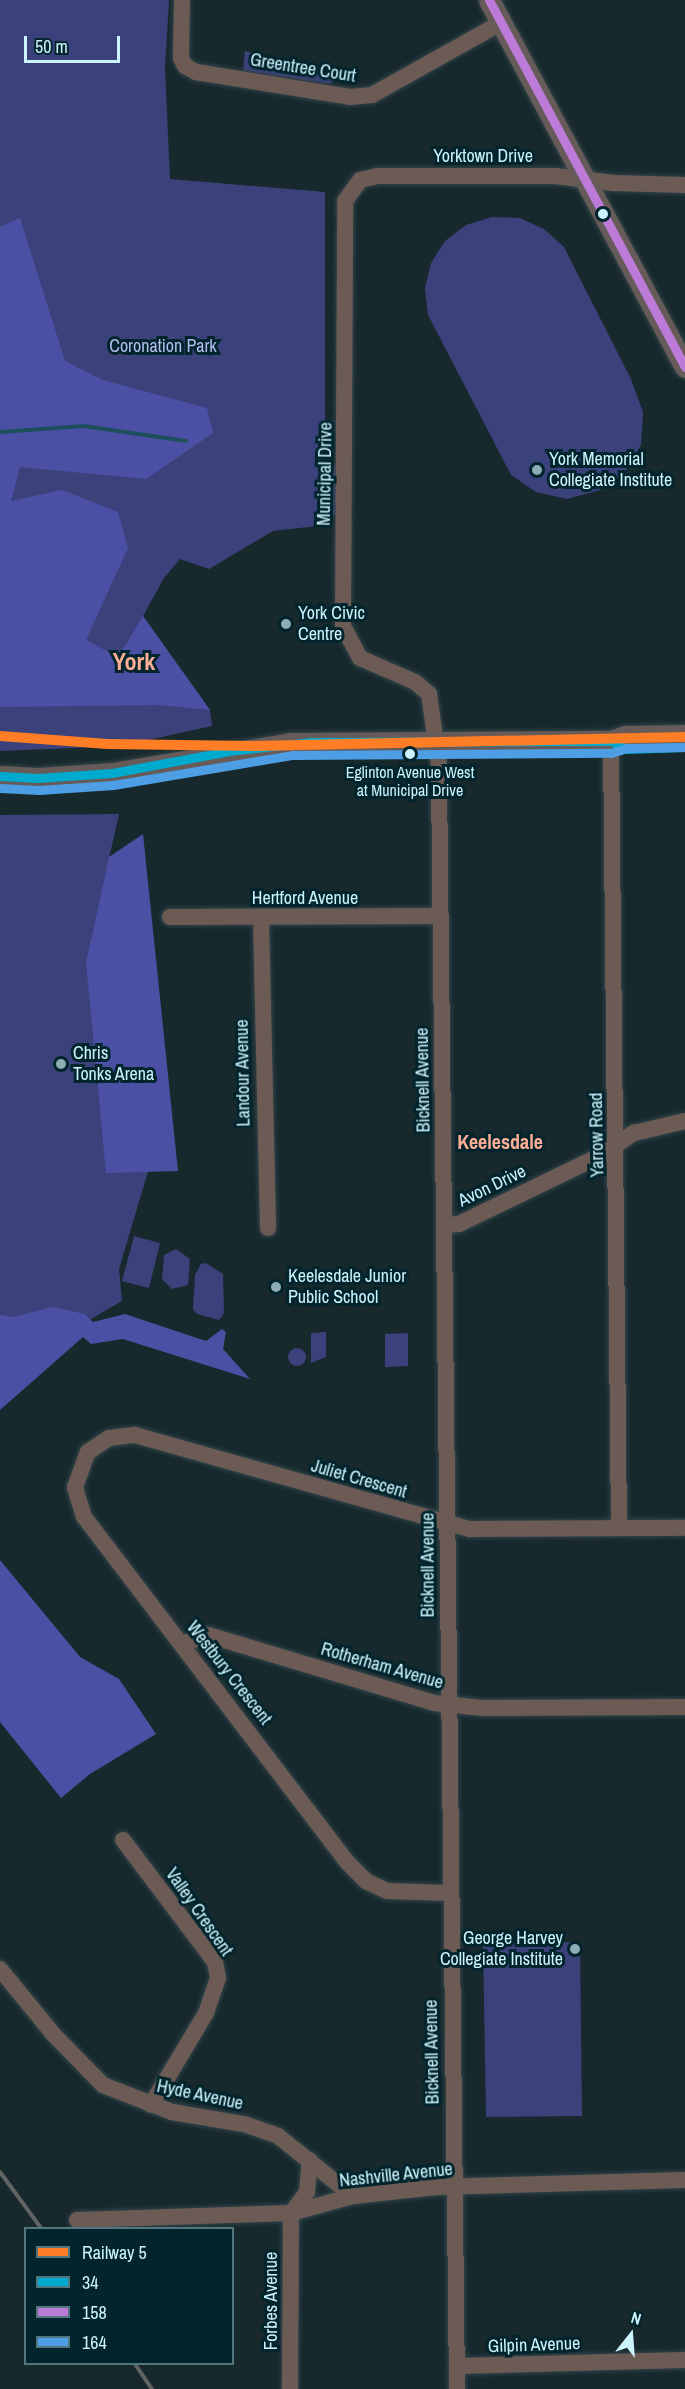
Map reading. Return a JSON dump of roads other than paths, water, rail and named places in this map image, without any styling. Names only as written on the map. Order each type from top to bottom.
[{"type":"main road","points":[[489,0],[589,181],[685,367]]},
{"type":"main road","points":[[0,776],[38,778],[112,773],[291,743],[611,741],[625,736],[685,735]]},
{"type":"main road","points":[[611,741],[626,749],[685,747]]},
{"type":"street","name":"Greentree Court","points":[[182,0],[181,58],[185,66],[196,72],[350,97],[372,95],[501,23]]},
{"type":"street","name":"Yorktown Drive","points":[[377,176],[555,176],[589,181],[685,185]]},
{"type":"street","name":"Municipal Drive","points":[[377,176],[354,184],[345,201],[342,614],[348,642],[360,658],[426,690],[431,699],[436,742]]},
{"type":"street","name":"Yarrow Road","points":[[611,741],[617,1143],[619,1528]]},
{"type":"street","name":"Bicknell Avenue","points":[[436,742],[444,1225],[449,1893],[457,2389]]},
{"type":"street","name":"Hertford Avenue","points":[[170,917],[440,916]]},
{"type":"street","name":"Landour Avenue","points":[[261,918],[268,1228]]},
{"type":"street","name":"Avon Drive","points":[[444,1225],[459,1224],[602,1155],[634,1133],[685,1121]]},
{"type":"street","name":"Juliet Crescent","points":[[135,1435],[447,1524],[470,1528],[685,1528]]},
{"type":"street","name":"Westbury Crescent","points":[[135,1435],[109,1438],[88,1452],[76,1477],[75,1497],[93,1530],[357,1872],[387,1891],[449,1893]]},
{"type":"street","name":"Rotherham Avenue","points":[[182,1644],[208,1635],[449,1705],[483,1708],[685,1707]]},
{"type":"street","name":"Valley Crescent","points":[[123,1840],[214,1962],[218,1978],[206,2013],[151,2105]]},
{"type":"street","name":"Hyde Avenue","points":[[0,1970],[88,2072],[103,2085],[151,2105],[264,2130],[290,2143],[353,2196]]},
{"type":"street","points":[[291,2213],[307,2192],[310,2160]]},
{"type":"street","name":"Nashville Avenue","points":[[76,2220],[291,2213],[353,2196],[454,2187],[685,2180]]},
{"type":"street","name":"Forbes Avenue","points":[[290,2389],[291,2213]]},
{"type":"street","name":"Gilpin Avenue","points":[[457,2366],[685,2360]]},
{"type":"waterway","points":[[0,432],[84,426],[186,441]]},
{"type":"railway","points":[[0,2172],[40,2227]]},
{"type":"railway","points":[[136,2365],[152,2389]]},
{"type":"rail line","name":"5","points":[[0,736],[108,744],[254,746],[685,737]]},
{"type":"place","name":"York Memorial Collegiate Institute","points":[[537,470]]},
{"type":"place","name":"York Civic Centre","points":[[286,624]]},
{"type":"place","name":"Eglinton Avenue West at Municipal Drive","points":[[410,754]]},
{"type":"place","name":"Chris Tonks Arena","points":[[61,1064]]},
{"type":"place","name":"Keelesdale Junior Public School","points":[[276,1287]]},
{"type":"place","name":"George Harvey Collegiate Institute","points":[[575,1949]]},
{"type":"district","name":"York","points":[[134,662]]},
{"type":"district","name":"Keelesdale","points":[[500,1141]]},
{"type":"park label","name":"Coronation Park","points":[[163,346]]}]
